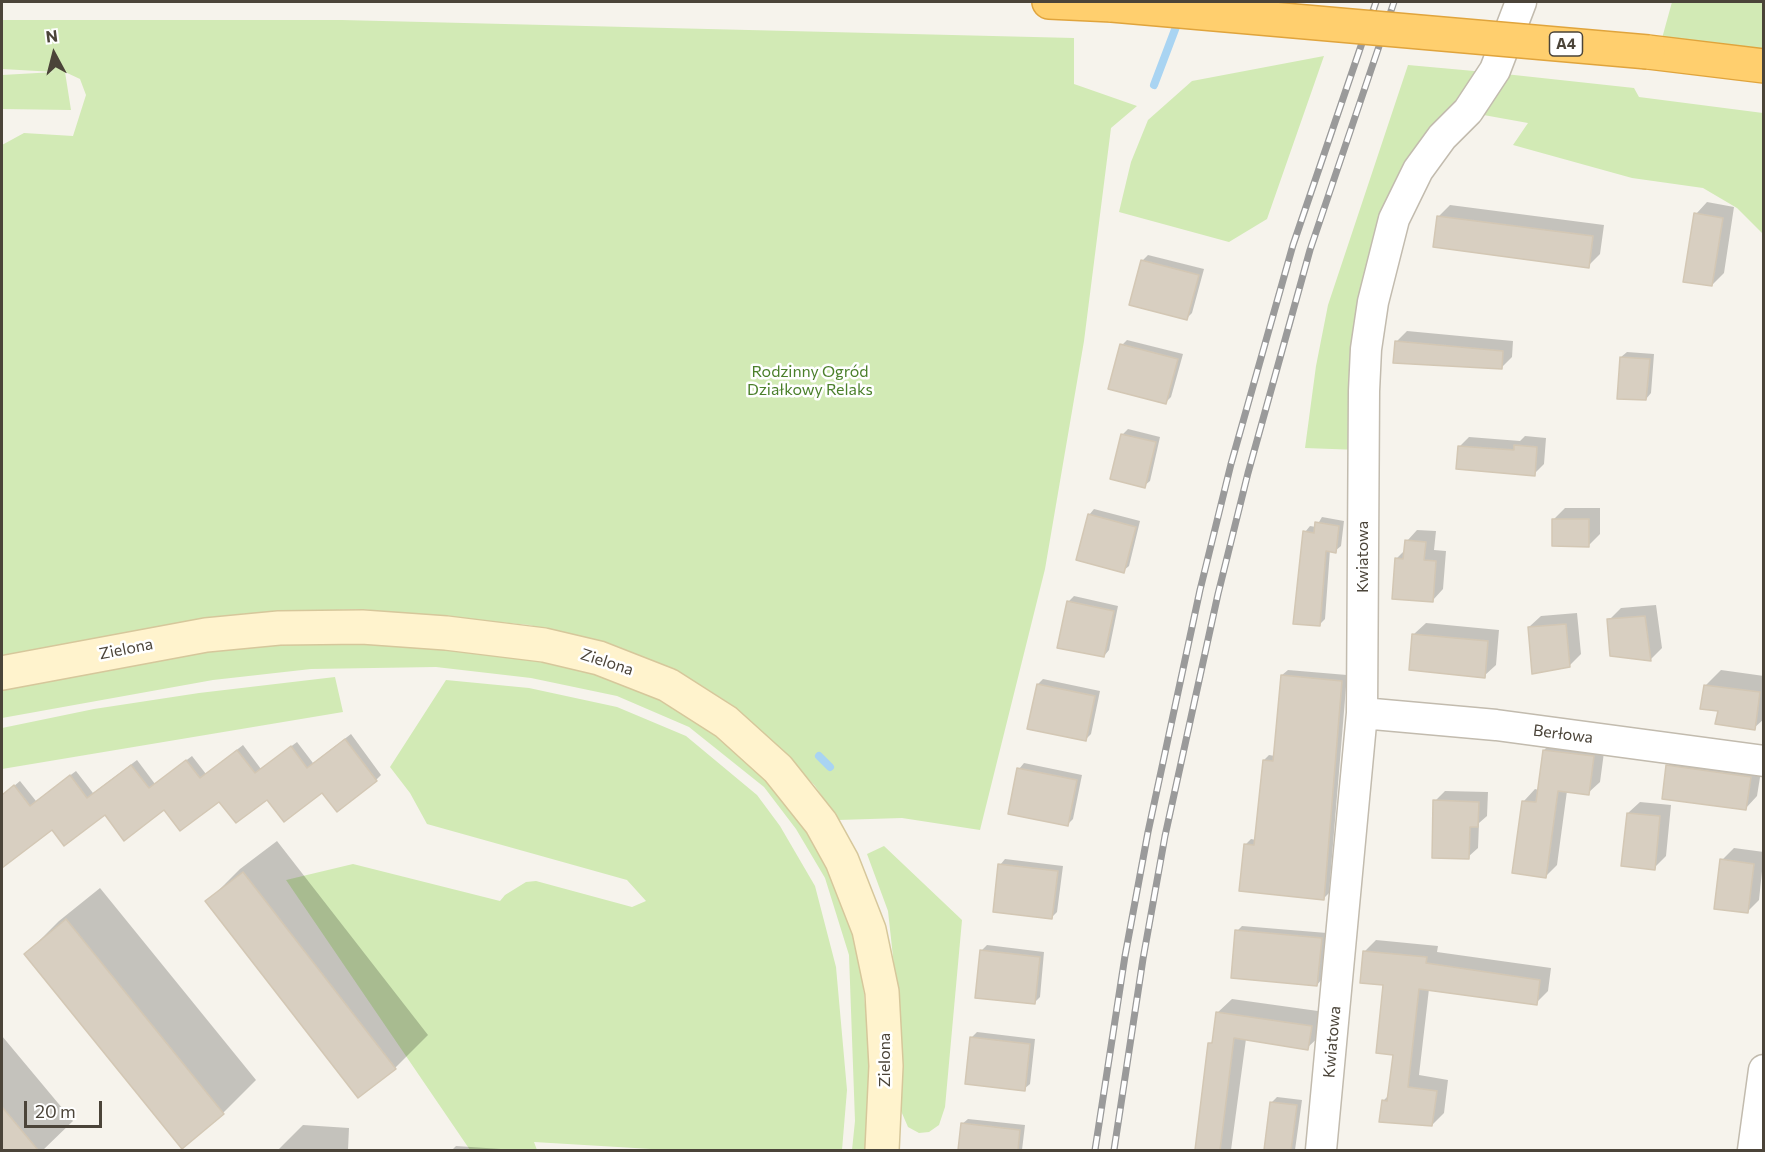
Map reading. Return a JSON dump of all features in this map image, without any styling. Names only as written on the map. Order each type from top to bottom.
[{"type":"highway","name":"A4","points":[[1049,2],[1112,5],[1648,52],[1764,66]]},
{"type":"main road","name":"Zielona","points":[[2,673],[206,635],[279,628],[362,627],[435,632],[544,645],[599,658],[668,685],[726,722],[772,763],[801,795],[842,861],[869,930],[882,992],[886,1056],[882,1150]]},
{"type":"street","name":"Kwiatowa","points":[[1321,1150],[1362,713],[1364,391],[1366,349],[1373,302],[1394,219],[1418,170],[1442,137],[1468,111],[1495,70],[1521,2]]},
{"type":"street","name":"Berłowa","points":[[1362,713],[1496,725],[1764,761]]},
{"type":"street","points":[[1753,1150],[1764,1070]]},
{"type":"green space","points":[[1672,2],[1763,2],[1763,55],[1661,42]]},
{"type":"green space","name":"Rodzinny Ogród Działkowy Relaks","points":[[2,20],[342,20],[1074,38],[1074,84],[1137,106],[1111,128],[1084,341],[1045,569],[980,830],[902,818],[838,820],[815,786],[791,760],[732,705],[707,689],[676,671],[619,647],[529,625],[360,609],[242,614],[2,658],[2,145],[24,133],[73,136],[86,95],[80,79],[65,72],[71,110],[2,109],[2,75],[55,72],[2,69]]},
{"type":"green space","points":[[1324,56],[1267,219],[1229,242],[1119,212],[1131,162],[1148,120],[1192,81]]},
{"type":"green space","points":[[1408,65],[1485,72],[1412,161],[1359,450],[1305,448],[1316,366],[1328,305]]},
{"type":"green space","points":[[1505,74],[1634,88],[1639,97],[1763,113],[1763,234],[1737,208],[1703,188],[1632,178],[1513,145],[1528,123],[1478,114]]},
{"type":"green space","points":[[293,642],[385,643],[486,651],[616,674],[703,718],[767,780],[799,819],[830,874],[855,941],[863,983],[869,1048],[867,1150],[852,1150],[855,1121],[849,955],[825,878],[796,829],[764,787],[689,727],[617,696],[531,678],[436,667],[311,669],[213,680],[2,718],[2,688],[232,648]]},
{"type":"green space","points":[[335,677],[343,712],[2,769],[2,728],[94,709],[199,693]]},
{"type":"green space","points":[[446,680],[529,688],[617,707],[686,736],[757,795],[780,826],[815,886],[836,967],[847,1090],[842,1150],[668,1150],[534,1142],[537,1150],[470,1150],[286,880],[353,864],[500,901],[505,895],[526,882],[536,881],[632,907],[646,901],[627,880],[427,824],[410,793],[390,767]]},
{"type":"green space","points":[[884,846],[962,920],[945,1107],[939,1125],[929,1132],[919,1133],[908,1127],[898,1104],[902,1039],[888,911],[867,854]]},
{"type":"building","points":[[1694,213],[1723,218],[1712,286],[1683,282]]},
{"type":"building","points":[[1437,216],[1593,236],[1589,268],[1433,247]]},
{"type":"building","points":[[1141,260],[1199,275],[1187,320],[1129,305]]},
{"type":"building","points":[[1395,341],[1503,351],[1502,369],[1393,363]]},
{"type":"building","points":[[1120,344],[1178,359],[1166,404],[1108,389]]},
{"type":"building","points":[[1620,357],[1650,359],[1646,400],[1617,399]]},
{"type":"building","points":[[1121,434],[1156,442],[1145,488],[1110,479]]},
{"type":"building","points":[[1514,445],[1537,447],[1535,476],[1456,469],[1458,446],[1514,450]]},
{"type":"building","points":[[1088,514],[1136,527],[1124,573],[1076,560]]},
{"type":"building","points":[[1552,519],[1589,519],[1589,547],[1552,546]]},
{"type":"building","points":[[1315,522],[1339,526],[1336,553],[1326,551],[1320,626],[1293,624],[1303,531],[1314,533]]},
{"type":"building","points":[[1405,540],[1426,542],[1424,560],[1436,561],[1433,602],[1392,599],[1395,558],[1403,559]]},
{"type":"building","points":[[1067,601],[1114,611],[1104,657],[1057,648]]},
{"type":"building","points":[[1645,616],[1651,661],[1610,656],[1607,619]]},
{"type":"building","points":[[1566,624],[1570,667],[1532,674],[1528,627]]},
{"type":"building","points":[[1412,634],[1488,641],[1485,678],[1409,670]]},
{"type":"building","points":[[1281,675],[1342,681],[1324,900],[1239,891],[1244,844],[1254,845],[1263,760],[1273,761]]},
{"type":"building","points":[[1037,684],[1095,696],[1086,741],[1027,729]]},
{"type":"building","points":[[1704,685],[1760,692],[1755,730],[1715,724],[1718,711],[1700,709]]},
{"type":"building","points":[[345,739],[377,781],[337,812],[322,793],[284,822],[267,800],[236,823],[219,802],[180,831],[164,810],[124,841],[105,815],[64,846],[52,830],[2,868],[2,795],[14,785],[30,806],[70,775],[87,798],[131,765],[149,788],[186,760],[200,778],[237,750],[255,773],[291,746],[307,768]]},
{"type":"building","points":[[1543,750],[1594,756],[1589,795],[1558,791],[1546,878],[1512,873],[1522,801],[1536,802]]},
{"type":"building","points":[[1666,765],[1751,777],[1746,810],[1662,799]]},
{"type":"building","points":[[1017,768],[1077,780],[1068,826],[1008,814]]},
{"type":"building","points":[[1433,800],[1479,802],[1478,827],[1470,827],[1469,859],[1432,858]]},
{"type":"building","points":[[1627,813],[1660,816],[1655,870],[1621,866]]},
{"type":"building","points":[[1720,859],[1754,864],[1748,913],[1714,909]]},
{"type":"building","points":[[998,864],[1058,871],[1052,919],[993,912]]},
{"type":"building","points":[[243,872],[396,1069],[358,1098],[205,901]]},
{"type":"building","points":[[66,919],[224,1114],[182,1149],[24,954]]},
{"type":"building","points":[[1235,930],[1322,938],[1317,986],[1231,978]]},
{"type":"building","points":[[980,950],[1040,957],[1035,1004],[975,998]]},
{"type":"building","points":[[1363,951],[1427,957],[1426,963],[1540,980],[1537,1005],[1419,989],[1408,1087],[1437,1091],[1432,1126],[1379,1122],[1382,1100],[1387,1101],[1393,1055],[1376,1053],[1383,985],[1360,983]]},
{"type":"building","points":[[1216,1012],[1312,1026],[1308,1050],[1234,1038],[1220,1150],[1195,1150],[1208,1043],[1212,1043]]},
{"type":"building","points":[[970,1037],[1030,1044],[1025,1091],[965,1084]]},
{"type":"building","points":[[1270,1102],[1297,1105],[1291,1150],[1264,1150]]},
{"type":"building","points":[[2,1107],[38,1150],[2,1150]]},
{"type":"building","points":[[961,1123],[1020,1130],[1018,1150],[958,1150]]},
{"type":"waterway","points":[[1154,85],[1179,19]]},
{"type":"waterway","points":[[819,756],[830,767]]},
{"type":"railway","points":[[1095,1150],[1125,956],[1148,832],[1200,590],[1231,464],[1293,245],[1376,2]]},
{"type":"railway","points":[[1114,1150],[1143,959],[1165,836],[1218,594],[1248,473],[1310,250],[1394,2]]}]
